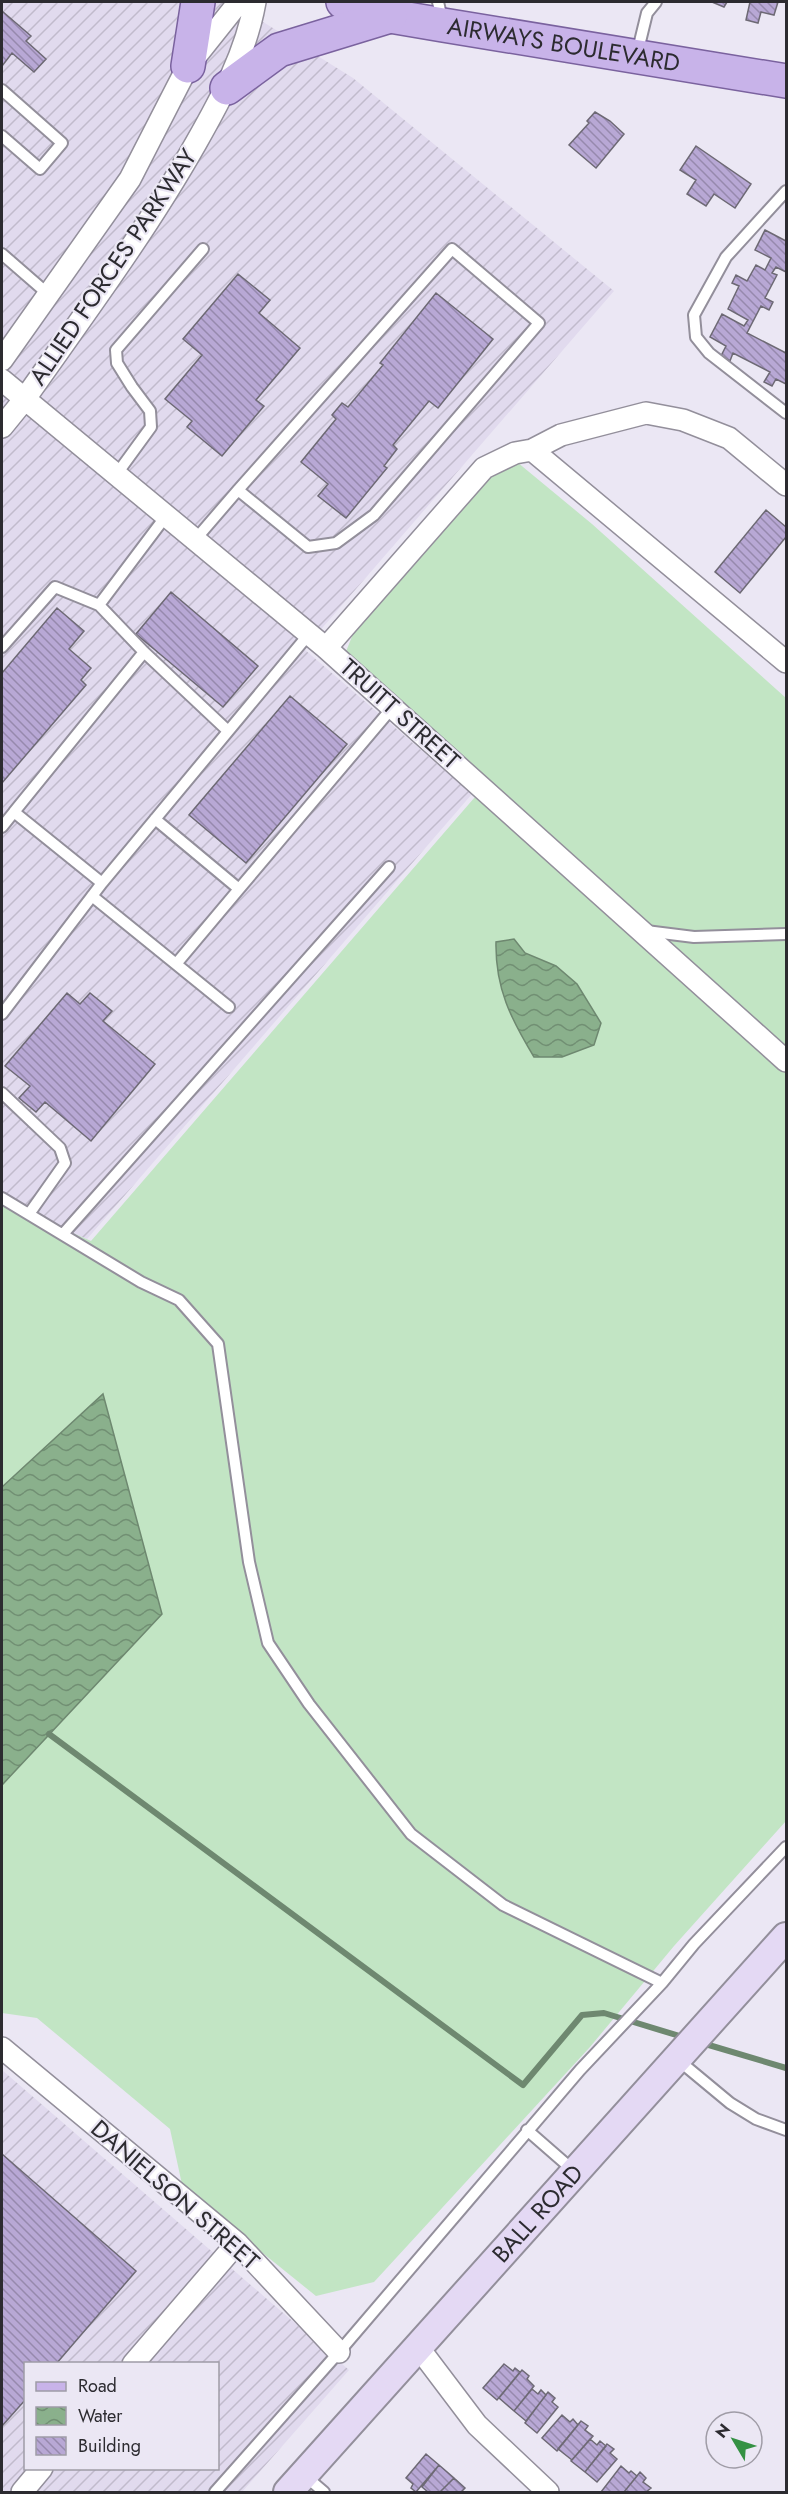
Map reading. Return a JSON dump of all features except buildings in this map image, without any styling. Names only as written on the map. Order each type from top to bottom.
[{"type":"main road","points":[[188,66],[198,2]]},
{"type":"main road","name":"AIRWAYS BOULEVARD","points":[[343,2],[392,12],[441,13],[636,57],[786,81]]},
{"type":"main road","points":[[227,88],[279,50],[392,12]]},
{"type":"main road","name":"BALL ROAD","points":[[305,2487],[418,2347],[786,1937]]},
{"type":"street","name":"ALLIED FORCES PARKWAY","points":[[2,360],[130,179],[188,66],[239,2]]},
{"type":"street","name":"ALLIED FORCES PARKWAY","points":[[2,428],[164,199],[227,88],[252,20],[255,2]]},
{"type":"street","name":"TRUITT STREET","points":[[2,380],[309,633],[786,1061]]},
{"type":"street","points":[[326,648],[484,468],[515,453],[532,450],[561,435],[646,413],[683,420],[729,438],[786,485]]},
{"type":"street","points":[[532,450],[786,662]]},
{"type":"street","name":"DANIELSON STREET","points":[[3,2053],[237,2243],[339,2352]]},
{"type":"street","points":[[135,2362],[237,2243]]},
{"type":"street","points":[[418,2347],[477,2425],[548,2493]]},
{"type":"street","points":[[22,2493],[41,2470]]},
{"type":"lane","points":[[636,57],[647,13],[656,2]]},
{"type":"lane","points":[[2,90],[62,143],[40,169],[2,136]]},
{"type":"lane","points":[[786,191],[782,204],[726,257],[694,315],[696,337],[709,353],[786,413]]},
{"type":"lane","points":[[116,476],[151,427],[150,411],[117,363],[116,350],[203,249]]},
{"type":"lane","points":[[195,540],[238,490],[452,249],[538,323],[375,515],[336,543],[308,546],[238,490]]},
{"type":"lane","points":[[2,254],[48,294]]},
{"type":"lane","points":[[99,605],[166,516]]},
{"type":"lane","points":[[2,647],[55,587],[99,605],[144,652],[228,731]]},
{"type":"lane","points":[[2,1014],[102,883],[309,633]]},
{"type":"lane","points":[[2,827],[144,652]]},
{"type":"lane","points":[[176,964],[392,708]]},
{"type":"lane","points":[[14,812],[102,883]]},
{"type":"lane","points":[[155,819],[239,889]]},
{"type":"lane","points":[[63,1234],[389,867]]},
{"type":"lane","points":[[92,896],[229,1007]]},
{"type":"lane","points":[[640,930],[694,937],[786,934]]},
{"type":"lane","points":[[2,1093],[60,1148],[65,1163],[29,1214]]},
{"type":"lane","points":[[2,1198],[141,1282],[180,1300],[218,1344],[249,1562],[268,1643],[309,1704],[411,1834],[503,1905],[662,1983]]},
{"type":"lane","points":[[215,2493],[580,2070],[786,1847]]},
{"type":"lane","points":[[687,2048],[730,2103],[756,2119],[786,2130]]},
{"type":"lane","points":[[527,2130],[575,2172]]},
{"type":"shaded area","points":[[2,2],[231,2],[353,78],[614,291],[304,649],[472,794],[87,1239],[2,1207]]},
{"type":"shaded area","points":[[517,462],[592,524],[786,698],[786,1821],[674,1946],[590,2047],[374,2282],[316,2296],[183,2189],[170,2129],[37,2018],[2,2013],[2,1202],[91,1241],[475,797],[345,654],[357,624],[488,476]]},
{"type":"shaded area","points":[[2,2070],[349,2370],[242,2492],[2,2492]]},
{"type":"water","points":[[514,939],[525,953],[556,966],[577,984],[601,1023],[594,1045],[562,1057],[534,1057],[512,1016],[498,974],[496,942]]},
{"type":"water","points":[[103,1394],[162,1614],[2,1785],[2,1487]]},
{"type":"waterway","points":[[49,1734],[523,2085],[582,2015],[604,2013],[686,2038]]},
{"type":"waterway","points":[[702,2043],[786,2068]]}]
